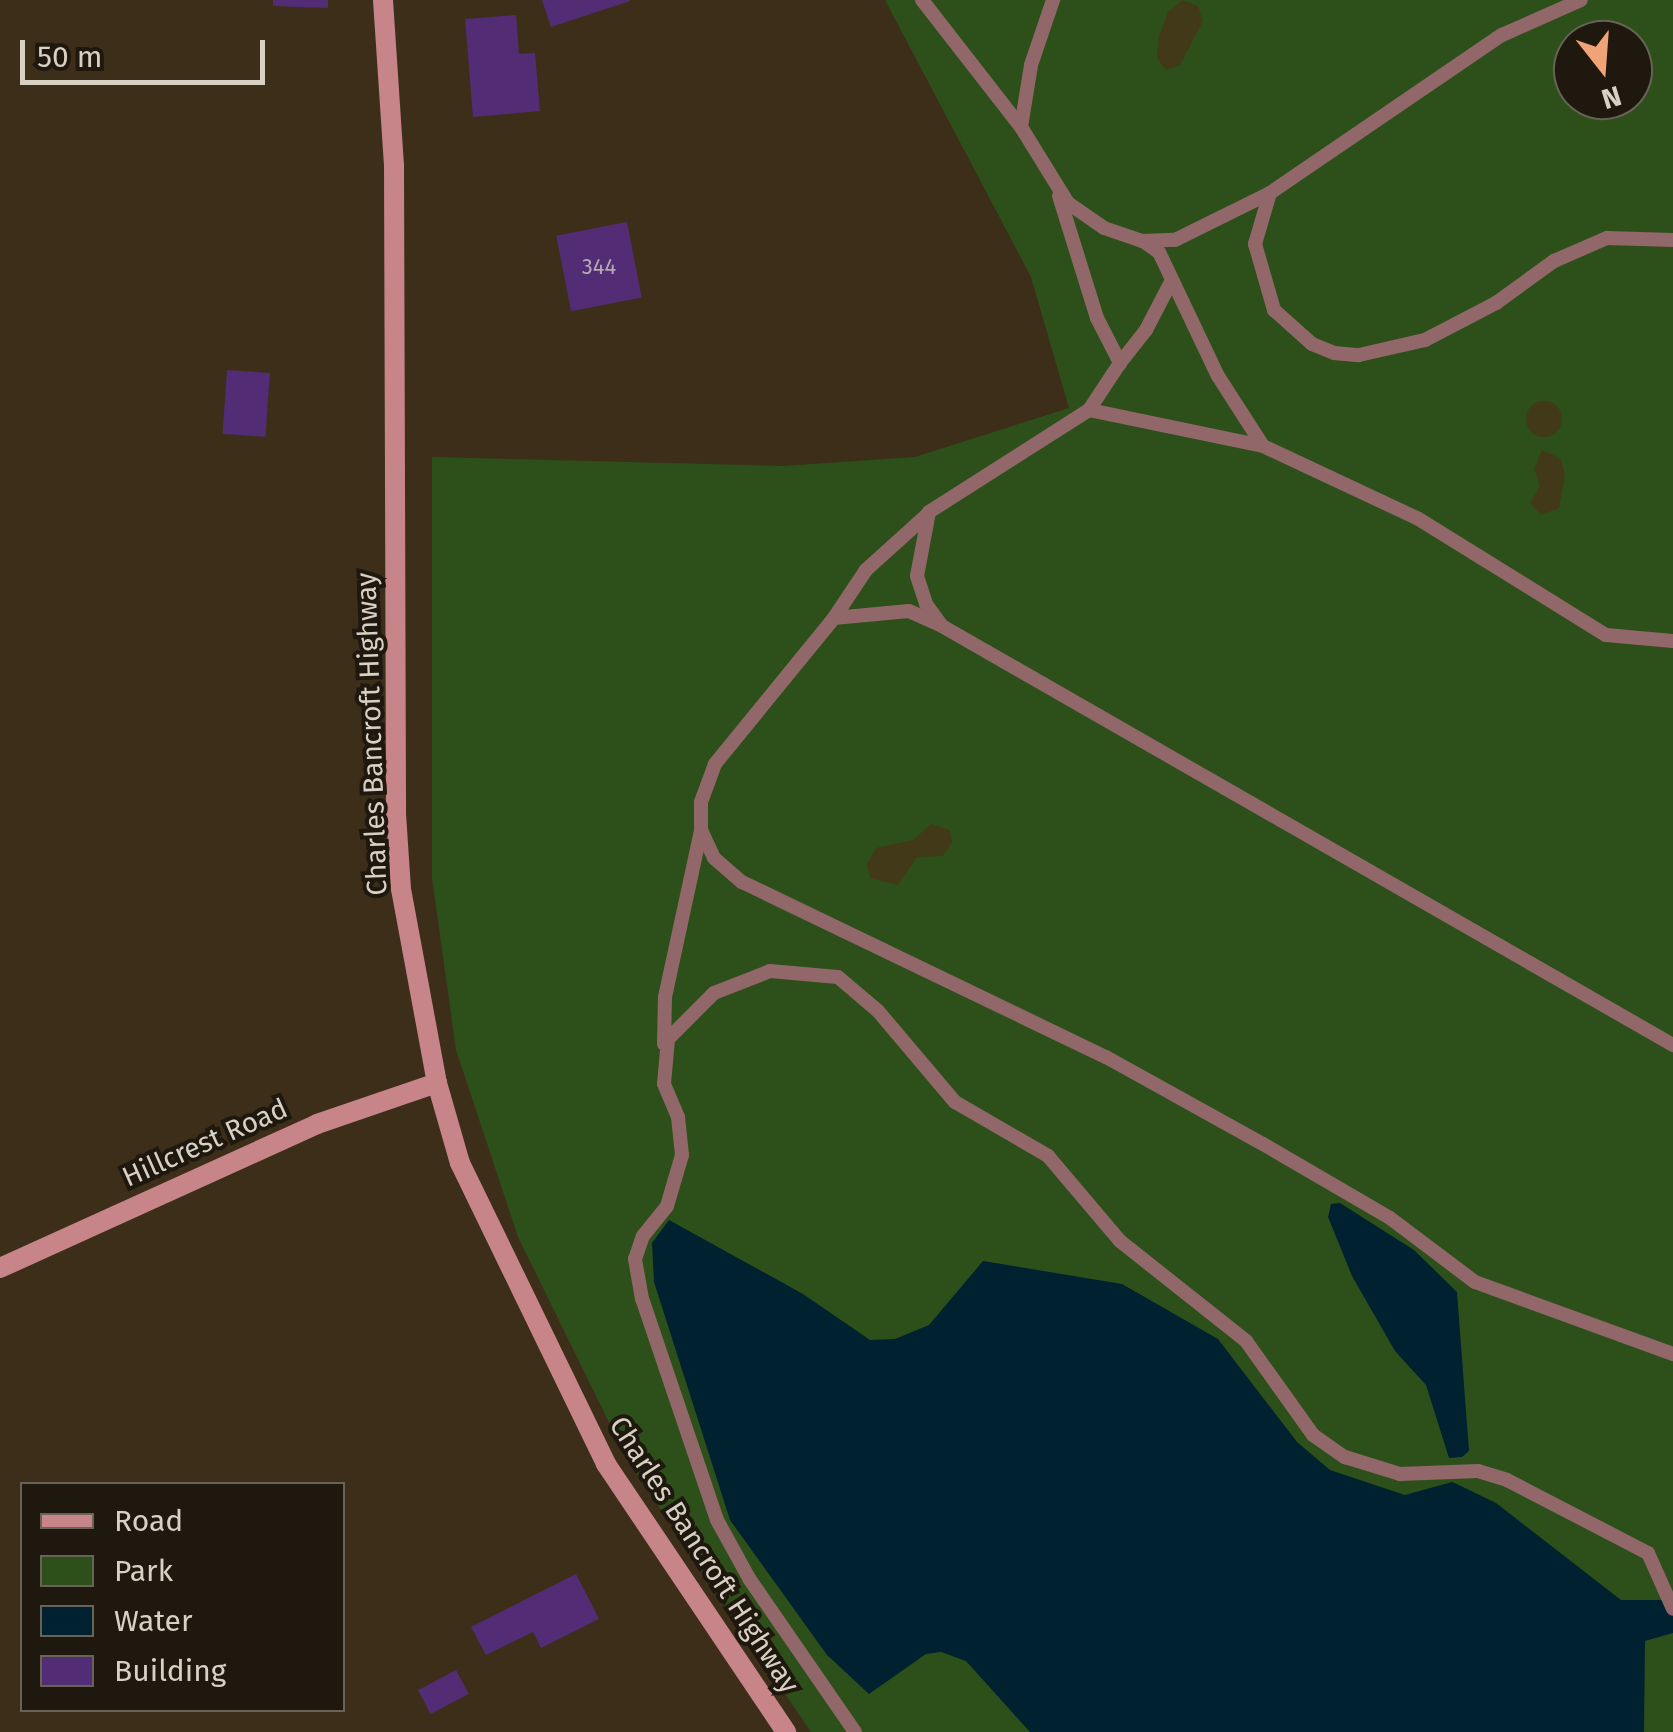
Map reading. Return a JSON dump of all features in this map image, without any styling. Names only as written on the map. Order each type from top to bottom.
[{"type":"main road","name":"Charles Bancroft Highway","points":[[384,0],[394,165],[396,814],[401,889],[437,1084],[460,1163],[606,1464],[786,1732]]},
{"type":"main road","name":"Hillcrest Road","points":[[0,1268],[317,1124],[437,1084]]},
{"type":"lane","points":[[922,0],[1021,127],[1068,203],[1104,228],[1142,240],[1175,240],[1270,193],[1502,35],[1581,0]]},
{"type":"lane","points":[[1021,127],[1031,65],[1053,0]]},
{"type":"lane","points":[[1056,184],[1088,293],[1120,363]]},
{"type":"lane","points":[[1270,193],[1255,244],[1274,310],[1312,344],[1358,355],[1426,340],[1496,303],[1554,261],[1607,238],[1673,240]]},
{"type":"lane","points":[[1142,240],[1159,252],[1218,376],[1263,446]]},
{"type":"lane","points":[[855,1732],[750,1580],[717,1520],[642,1299],[636,1259],[642,1236],[668,1206],[682,1155],[664,1064],[665,997],[701,830],[701,802],[716,764],[834,618],[866,570],[929,512],[1089,410],[1146,330],[1171,282]]},
{"type":"lane","points":[[1089,410],[1263,446],[1417,518],[1606,635],[1673,641]]},
{"type":"lane","points":[[929,512],[917,576],[942,626]]},
{"type":"lane","points":[[834,618],[908,611],[942,626],[1673,1045]]},
{"type":"lane","points":[[701,830],[714,858],[742,882],[1106,1057],[1390,1218],[1475,1282],[1673,1354]]},
{"type":"lane","points":[[664,1064],[668,1038],[714,993],[770,971],[838,977],[878,1011],[954,1102],[1048,1156],[1120,1241],[1246,1341],[1313,1435],[1345,1457],[1400,1474],[1478,1471],[1507,1480],[1648,1553],[1667,1585],[1673,1609]]},
{"type":"green space","points":[[885,0],[1673,0],[1673,1732],[811,1732],[628,1461],[518,1237],[456,1050],[432,878],[432,457],[783,466],[915,457],[1069,408],[1031,277]]},
{"type":"sand","points":[[1183,0],[1198,6],[1203,21],[1180,65],[1166,70],[1157,58],[1158,39],[1168,12]]},
{"type":"sand","points":[[1544,401],[1557,406],[1562,419],[1557,432],[1544,437],[1531,432],[1526,419],[1531,406]]},
{"type":"sand","points":[[1542,450],[1560,458],[1565,474],[1559,508],[1541,515],[1530,503],[1540,486],[1534,469]]},
{"type":"sand","points":[[931,824],[950,830],[952,842],[943,856],[917,857],[898,885],[870,878],[867,864],[876,848],[913,840]]},
{"type":"water","points":[[1340,1203],[1414,1250],[1457,1292],[1469,1451],[1462,1457],[1449,1458],[1426,1385],[1395,1351],[1352,1276],[1328,1217],[1331,1204]]},
{"type":"water","points":[[669,1220],[803,1294],[870,1340],[895,1339],[929,1325],[983,1261],[1122,1284],[1218,1339],[1297,1442],[1330,1470],[1405,1495],[1452,1482],[1496,1503],[1621,1600],[1673,1600],[1673,1633],[1645,1641],[1644,1732],[1030,1732],[966,1661],[941,1652],[926,1654],[869,1694],[827,1655],[730,1520],[654,1282],[652,1243]]},
{"type":"building","points":[[273,0],[328,0],[328,8],[273,6]]},
{"type":"building","points":[[542,0],[630,0],[630,1],[551,27]]},
{"type":"building","points":[[516,15],[519,54],[535,53],[540,111],[473,117],[465,19]]},
{"type":"building","points":[[627,222],[642,298],[571,311],[556,236]]},
{"type":"building","points":[[227,370],[270,373],[265,437],[223,434]]},
{"type":"building","points":[[576,1574],[599,1619],[541,1648],[533,1632],[486,1655],[471,1627]]},
{"type":"building","points":[[456,1670],[469,1694],[431,1714],[418,1690]]}]
